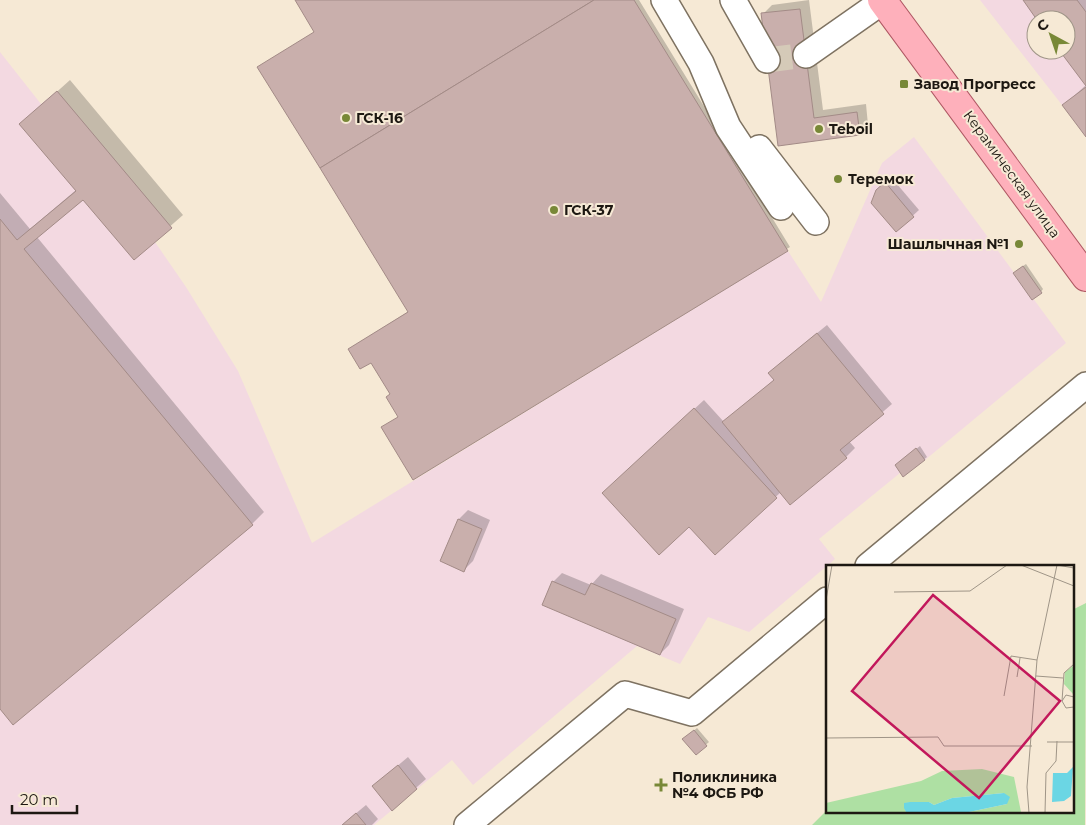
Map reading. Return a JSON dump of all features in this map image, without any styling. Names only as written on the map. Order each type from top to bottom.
[{"type":"main road","name":"Керамическая улица","points":[[883,0],[1086,277]]},
{"type":"lane","points":[[664,0],[737,121],[816,222]]},
{"type":"lane","points":[[734,0],[767,60]]},
{"type":"lane","points":[[806,55],[883,0]]},
{"type":"lane","points":[[701,63],[728,127],[781,207]]},
{"type":"lane","points":[[869,565],[1086,385]]},
{"type":"lane","points":[[673,728],[826,601]]},
{"type":"lane","points":[[467,825],[625,694],[692,713]]},
{"type":"shaded area","name":"Завод Прогресс","points":[[980,0],[1086,0],[1086,137],[1027,60],[1076,60],[1076,10],[1026,10],[1026,59]]},
{"type":"shaded area","points":[[0,52],[41,104],[57,91],[172,228],[155,242],[186,287],[238,371],[312,543],[788,251],[821,302],[882,163],[914,137],[1066,343],[925,460],[903,477],[900,473],[819,539],[835,559],[749,632],[708,617],[680,664],[637,646],[473,785],[452,760],[374,825],[0,825]]},
{"type":"green space","points":[[1086,603],[1085,825],[812,825],[826,811],[1074,812],[1074,609]]},
{"type":"building","name":"ГСК-16","points":[[295,0],[594,0],[320,168],[257,67],[314,32]]},
{"type":"building","name":"ГСК-37","points":[[594,0],[634,0],[788,251],[413,480],[381,427],[398,417],[386,397],[390,394],[371,363],[360,369],[348,349],[408,312],[320,168]]},
{"type":"building","points":[[1023,0],[1077,0],[1086,12],[1086,86],[1066,60],[1076,60],[1076,10],[1030,10]]},
{"type":"building","points":[[800,9],[814,118],[857,112],[860,135],[778,146],[761,13]]},
{"type":"building","points":[[1086,87],[1086,137],[1062,105]]},
{"type":"building","points":[[57,91],[172,228],[134,260],[83,200],[24,249],[253,525],[13,725],[0,709],[0,219],[17,240],[76,191],[19,124]]},
{"type":"building","points":[[885,182],[914,217],[896,232],[871,203],[876,190]]},
{"type":"building","points":[[1023,266],[1042,293],[1032,300],[1013,273]]},
{"type":"building","points":[[817,333],[884,414],[840,450],[847,458],[790,505],[722,422],[774,380],[768,373]]},
{"type":"building","points":[[694,408],[777,498],[715,555],[689,527],[659,555],[602,493]]},
{"type":"building","points":[[916,448],[925,460],[903,477],[895,465]]},
{"type":"building","points":[[458,519],[482,529],[464,572],[440,561]]},
{"type":"building","points":[[552,581],[585,595],[591,583],[676,619],[660,655],[542,605]]},
{"type":"building","points":[[694,730],[707,746],[696,755],[682,739]]},
{"type":"building","points":[[398,765],[417,789],[392,811],[372,786]]},
{"type":"building","points":[[356,813],[366,825],[342,825]]},
{"type":"tunnel","points":[[767,60],[806,55]]},
{"type":"place","name":"Завод Прогресс","points":[[904,84]]},
{"type":"place","name":"ГСК-16","points":[[346,118]]},
{"type":"place","name":"Teboil","points":[[819,129]]},
{"type":"place","name":"Теремок","points":[[838,179]]},
{"type":"place","name":"ГСК-37","points":[[554,210]]},
{"type":"place","name":"Шашлычная №1","points":[[1019,244]]},
{"type":"place","name":"Поликлиника №4 ФСБ РФ","points":[[661,785]]}]
